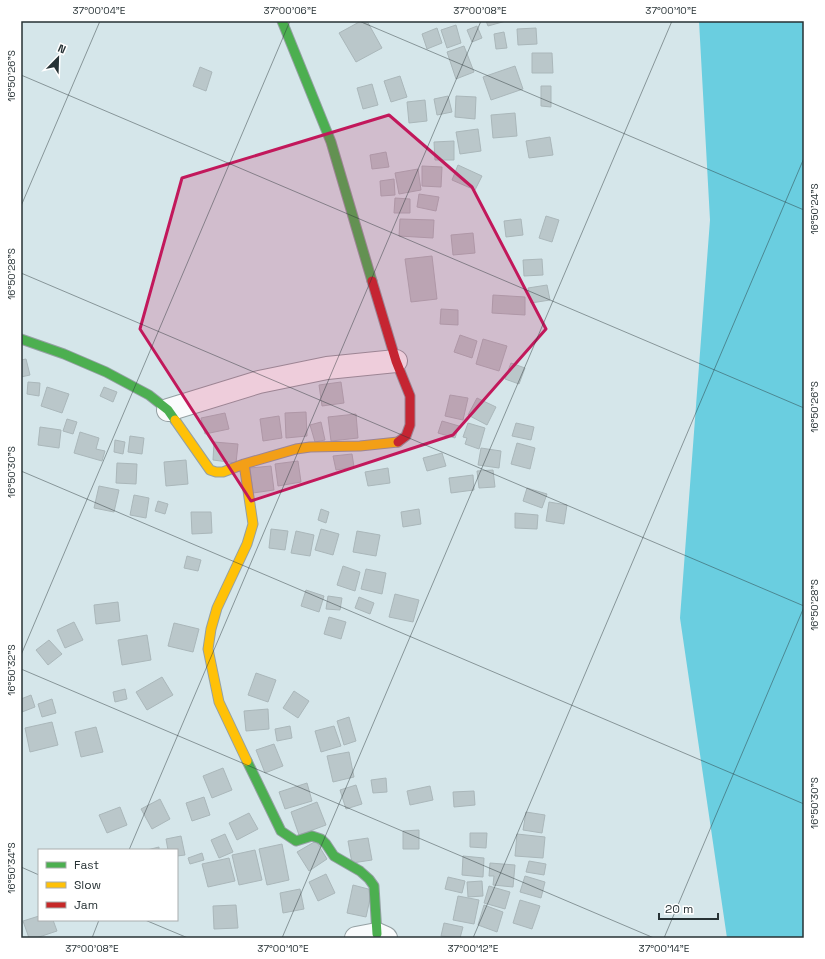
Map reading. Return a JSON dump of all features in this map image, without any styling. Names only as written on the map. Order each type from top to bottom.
[{"type":"street","points":[[21,339],[64,354],[106,372],[149,395],[168,410],[210,470],[216,472],[223,472],[244,464],[296,449],[398,442],[406,436],[410,425],[410,396],[396,361],[331,142],[282,21]]},
{"type":"street","points":[[168,410],[259,382],[328,368],[396,361]]},
{"type":"street","points":[[244,464],[253,524],[247,544],[218,608],[211,629],[208,649],[219,702],[281,831],[296,840],[316,836],[324,839],[331,854],[338,860],[363,872],[370,879],[374,886],[382,936],[356,938]]},
{"type":"highlighted area","points":[[389,115],[472,187],[546,329],[453,435],[251,501],[140,329],[182,178]]},
{"type":"water","points":[[699,21],[804,21],[804,938],[727,938],[680,618],[710,220]]},
{"type":"building","points":[[361,21],[367,21],[382,48],[356,62],[339,33]]},
{"type":"building","points":[[486,21],[506,21],[488,26]]},
{"type":"building","points":[[456,25],[461,43],[447,48],[441,30]]},
{"type":"building","points":[[477,26],[482,38],[472,42],[467,30]]},
{"type":"building","points":[[437,28],[442,43],[427,49],[422,34]]},
{"type":"building","points":[[536,28],[537,44],[518,45],[517,29]]},
{"type":"building","points":[[504,32],[507,48],[496,49],[494,34]]},
{"type":"building","points":[[464,46],[474,72],[456,79],[447,52]]},
{"type":"building","points":[[532,53],[552,53],[553,73],[532,73]]},
{"type":"building","points":[[515,66],[523,89],[491,100],[483,77]]},
{"type":"building","points":[[200,67],[212,72],[206,91],[193,86]]},
{"type":"building","points":[[400,76],[407,97],[391,102],[384,81]]},
{"type":"building","points":[[372,84],[378,105],[363,109],[357,88]]},
{"type":"building","points":[[541,86],[551,86],[551,107],[541,106]]},
{"type":"building","points":[[448,96],[452,112],[437,115],[434,99]]},
{"type":"building","points":[[456,96],[476,97],[475,119],[455,117]]},
{"type":"building","points":[[425,100],[427,121],[409,123],[407,102]]},
{"type":"building","points":[[515,113],[517,136],[493,138],[491,115]]},
{"type":"building","points":[[478,129],[481,151],[460,154],[456,132]]},
{"type":"building","points":[[550,137],[553,155],[529,158],[526,141]]},
{"type":"building","points":[[454,141],[454,160],[435,160],[434,142]]},
{"type":"building","points":[[386,152],[389,167],[372,169],[370,155]]},
{"type":"building","points":[[458,165],[482,176],[475,190],[452,180]]},
{"type":"building","points":[[422,166],[442,167],[441,187],[422,186]]},
{"type":"building","points":[[418,169],[421,190],[399,194],[395,173]]},
{"type":"building","points":[[394,179],[395,195],[381,196],[380,181]]},
{"type":"building","points":[[419,194],[439,197],[436,211],[417,207]]},
{"type":"building","points":[[395,198],[410,199],[410,213],[394,213]]},
{"type":"building","points":[[546,216],[559,220],[552,242],[539,238]]},
{"type":"building","points":[[400,219],[434,220],[433,238],[399,236]]},
{"type":"building","points":[[521,219],[523,235],[506,237],[504,221]]},
{"type":"building","points":[[473,233],[475,253],[453,255],[451,235]]},
{"type":"building","points":[[432,256],[437,299],[411,302],[405,259]]},
{"type":"building","points":[[542,259],[543,275],[524,276],[523,260]]},
{"type":"building","points":[[547,285],[550,300],[531,303],[528,288]]},
{"type":"building","points":[[493,295],[525,297],[525,315],[492,313]]},
{"type":"building","points":[[441,309],[458,310],[458,325],[440,324]]},
{"type":"building","points":[[460,335],[477,341],[472,358],[454,352]]},
{"type":"building","points":[[483,339],[507,346],[499,371],[476,364]]},
{"type":"building","points":[[26,359],[30,375],[21,377],[21,360]]},
{"type":"building","points":[[511,363],[525,368],[519,384],[505,379]]},
{"type":"building","points":[[28,382],[40,383],[39,396],[27,394]]},
{"type":"building","points":[[341,382],[344,403],[322,406],[319,385]]},
{"type":"building","points":[[47,387],[69,394],[62,413],[41,406]]},
{"type":"building","points":[[104,387],[117,392],[113,402],[100,396]]},
{"type":"building","points":[[450,395],[468,398],[463,420],[445,416]]},
{"type":"building","points":[[477,398],[496,407],[487,425],[468,415]]},
{"type":"building","points":[[306,412],[307,436],[286,438],[285,413]]},
{"type":"building","points":[[225,413],[229,429],[205,434],[201,418]]},
{"type":"building","points":[[356,414],[358,438],[331,441],[328,417]]},
{"type":"building","points":[[279,416],[282,438],[263,441],[260,419]]},
{"type":"building","points":[[67,419],[77,422],[73,434],[63,431]]},
{"type":"building","points":[[442,421],[459,426],[455,438],[438,433]]},
{"type":"building","points":[[321,422],[325,440],[315,442],[310,425]]},
{"type":"building","points":[[468,423],[485,428],[479,449],[465,444],[467,438],[463,437]]},
{"type":"building","points":[[516,423],[534,427],[531,440],[512,436]]},
{"type":"building","points":[[40,427],[61,430],[59,448],[38,445]]},
{"type":"building","points":[[80,432],[99,438],[96,449],[105,451],[102,461],[74,453]]},
{"type":"building","points":[[130,436],[144,438],[142,454],[128,452]]},
{"type":"building","points":[[115,440],[125,442],[123,454],[114,452]]},
{"type":"building","points":[[214,442],[238,444],[236,463],[213,460]]},
{"type":"building","points":[[517,443],[535,448],[530,469],[511,464]]},
{"type":"building","points":[[481,448],[501,451],[499,468],[478,465]]},
{"type":"building","points":[[442,453],[446,466],[427,471],[423,458]]},
{"type":"building","points":[[352,454],[354,467],[336,470],[333,456]]},
{"type":"building","points":[[186,460],[188,484],[166,486],[164,462]]},
{"type":"building","points":[[298,461],[301,482],[278,486],[275,464]]},
{"type":"building","points":[[117,463],[137,464],[136,484],[116,483]]},
{"type":"building","points":[[271,466],[274,490],[253,493],[250,468]]},
{"type":"building","points":[[388,468],[390,483],[368,486],[365,472]]},
{"type":"building","points":[[493,470],[495,487],[479,488],[477,471]]},
{"type":"building","points":[[473,475],[474,490],[451,493],[449,478]]},
{"type":"building","points":[[99,486],[119,490],[114,512],[94,508]]},
{"type":"building","points":[[527,488],[547,494],[542,508],[523,501]]},
{"type":"building","points":[[134,495],[149,498],[146,518],[130,515]]},
{"type":"building","points":[[158,501],[168,504],[165,514],[155,511]]},
{"type":"building","points":[[549,502],[567,505],[564,524],[546,521]]},
{"type":"building","points":[[321,509],[329,512],[326,523],[318,520]]},
{"type":"building","points":[[419,509],[421,524],[403,527],[401,512]]},
{"type":"building","points":[[191,512],[211,512],[212,533],[192,534]]},
{"type":"building","points":[[515,513],[538,515],[537,529],[515,528]]},
{"type":"building","points":[[271,529],[288,531],[285,550],[269,548]]},
{"type":"building","points":[[321,529],[339,534],[333,555],[315,550]]},
{"type":"building","points":[[296,531],[314,535],[310,556],[291,553]]},
{"type":"building","points":[[357,531],[380,535],[376,556],[353,552]]},
{"type":"building","points":[[187,556],[201,560],[198,571],[184,568]]},
{"type":"building","points":[[343,566],[360,572],[355,591],[337,585]]},
{"type":"building","points":[[366,569],[386,573],[382,594],[361,589]]},
{"type":"building","points":[[306,590],[324,596],[319,612],[301,606]]},
{"type":"building","points":[[395,594],[419,600],[413,622],[389,617]]},
{"type":"building","points":[[328,596],[342,598],[340,610],[326,609]]},
{"type":"building","points":[[359,597],[374,603],[370,614],[355,608]]},
{"type":"building","points":[[118,602],[120,621],[96,624],[94,605]]},
{"type":"building","points":[[329,617],[346,622],[341,639],[324,634]]},
{"type":"building","points":[[74,622],[83,640],[65,648],[57,630]]},
{"type":"building","points":[[174,623],[199,629],[193,652],[168,646]]},
{"type":"building","points":[[147,635],[151,660],[122,665],[118,640]]},
{"type":"building","points":[[49,640],[62,654],[48,665],[36,650]]},
{"type":"building","points":[[256,673],[276,680],[268,702],[248,695]]},
{"type":"building","points":[[162,677],[173,695],[147,710],[136,692]]},
{"type":"building","points":[[125,689],[127,699],[115,702],[113,692]]},
{"type":"building","points":[[294,691],[309,701],[298,718],[283,708]]},
{"type":"building","points":[[31,695],[35,707],[22,712],[21,699]]},
{"type":"building","points":[[52,699],[56,713],[42,717],[38,704]]},
{"type":"building","points":[[268,709],[269,729],[246,731],[244,711]]},
{"type":"building","points":[[349,717],[356,741],[344,745],[337,721]]},
{"type":"building","points":[[52,722],[58,745],[30,752],[25,728]]},
{"type":"building","points":[[290,726],[292,738],[277,741],[275,729]]},
{"type":"building","points":[[334,726],[341,746],[321,752],[315,731]]},
{"type":"building","points":[[96,727],[103,752],[81,757],[75,732]]},
{"type":"building","points":[[274,744],[283,766],[265,773],[256,750]]},
{"type":"building","points":[[349,752],[354,777],[333,782],[327,756]]},
{"type":"building","points":[[223,768],[232,790],[212,798],[203,776]]},
{"type":"building","points":[[386,778],[387,792],[373,793],[371,780]]},
{"type":"building","points":[[307,783],[312,801],[285,809],[279,792]]},
{"type":"building","points":[[356,785],[362,804],[346,809],[340,790]]},
{"type":"building","points":[[430,786],[433,800],[410,805],[407,791]]},
{"type":"building","points":[[474,791],[475,805],[454,807],[453,792]]},
{"type":"building","points":[[204,797],[210,815],[192,821],[186,803]]},
{"type":"building","points":[[160,799],[170,819],[152,829],[141,809]]},
{"type":"building","points":[[317,802],[326,825],[299,835],[291,812]]},
{"type":"building","points":[[120,807],[127,825],[107,833],[99,815]]},
{"type":"building","points":[[526,812],[545,815],[542,833],[523,830]]},
{"type":"building","points":[[249,813],[258,829],[237,840],[229,823]]},
{"type":"building","points":[[419,830],[419,849],[403,849],[403,831]]},
{"type":"building","points":[[470,833],[487,833],[486,848],[470,847]]},
{"type":"building","points":[[225,834],[233,852],[219,858],[211,840]]},
{"type":"building","points":[[517,834],[545,837],[543,858],[515,856]]},
{"type":"building","points":[[181,836],[185,855],[178,856],[178,849],[168,849],[166,839]]},
{"type":"building","points":[[368,838],[372,860],[352,863],[348,841]]},
{"type":"building","points":[[316,841],[327,859],[309,871],[297,852]]},
{"type":"building","points":[[282,844],[289,880],[267,885],[259,849]]},
{"type":"building","points":[[255,850],[262,880],[239,885],[232,855]]},
{"type":"building","points":[[202,853],[204,860],[190,864],[188,858]]},
{"type":"building","points":[[463,856],[484,858],[483,877],[462,875]]},
{"type":"building","points":[[229,858],[235,881],[208,887],[202,864]]},
{"type":"building","points":[[529,861],[546,864],[544,875],[526,872]]},
{"type":"building","points":[[490,863],[515,865],[513,887],[493,885],[494,876],[489,876]]},
{"type":"building","points":[[326,874],[335,893],[318,901],[309,882]]},
{"type":"building","points":[[525,876],[545,882],[541,898],[520,892]]},
{"type":"building","points":[[448,877],[465,881],[462,893],[445,889]]},
{"type":"building","points":[[482,881],[483,896],[468,897],[467,882]]},
{"type":"building","points":[[353,885],[372,890],[366,917],[347,913]]},
{"type":"building","points":[[489,886],[510,892],[505,909],[484,903]]},
{"type":"building","points":[[300,889],[304,909],[283,913],[280,893]]},
{"type":"building","points":[[458,896],[479,900],[474,924],[453,920]]},
{"type":"building","points":[[520,900],[540,906],[532,929],[513,923]]},
{"type":"building","points":[[236,905],[238,928],[214,929],[213,906]]},
{"type":"building","points":[[484,905],[503,912],[497,932],[478,925]]},
{"type":"building","points":[[38,916],[38,921],[53,921],[57,931],[36,938],[29,938],[23,921]]},
{"type":"building","points":[[444,923],[463,927],[460,938],[441,936]]},
{"type":"traffic: fast","points":[[282,21],[331,142],[372,281]]},
{"type":"traffic: fast","points":[[21,339],[64,354],[106,372],[149,395],[168,410],[175,420]]},
{"type":"traffic: fast","points":[[247,761],[281,831],[296,841],[312,836],[321,839],[334,856],[360,871],[369,879],[374,886],[377,934]]},
{"type":"traffic: slow","points":[[175,420],[210,470],[216,472],[223,472],[244,464],[296,449],[310,447],[360,446],[398,442]]},
{"type":"traffic: slow","points":[[244,464],[253,524],[247,544],[217,608],[211,629],[208,649],[219,702],[247,761]]},
{"type":"traffic: jam","points":[[372,281],[396,361],[410,396],[410,425],[406,436],[398,442]]}]
